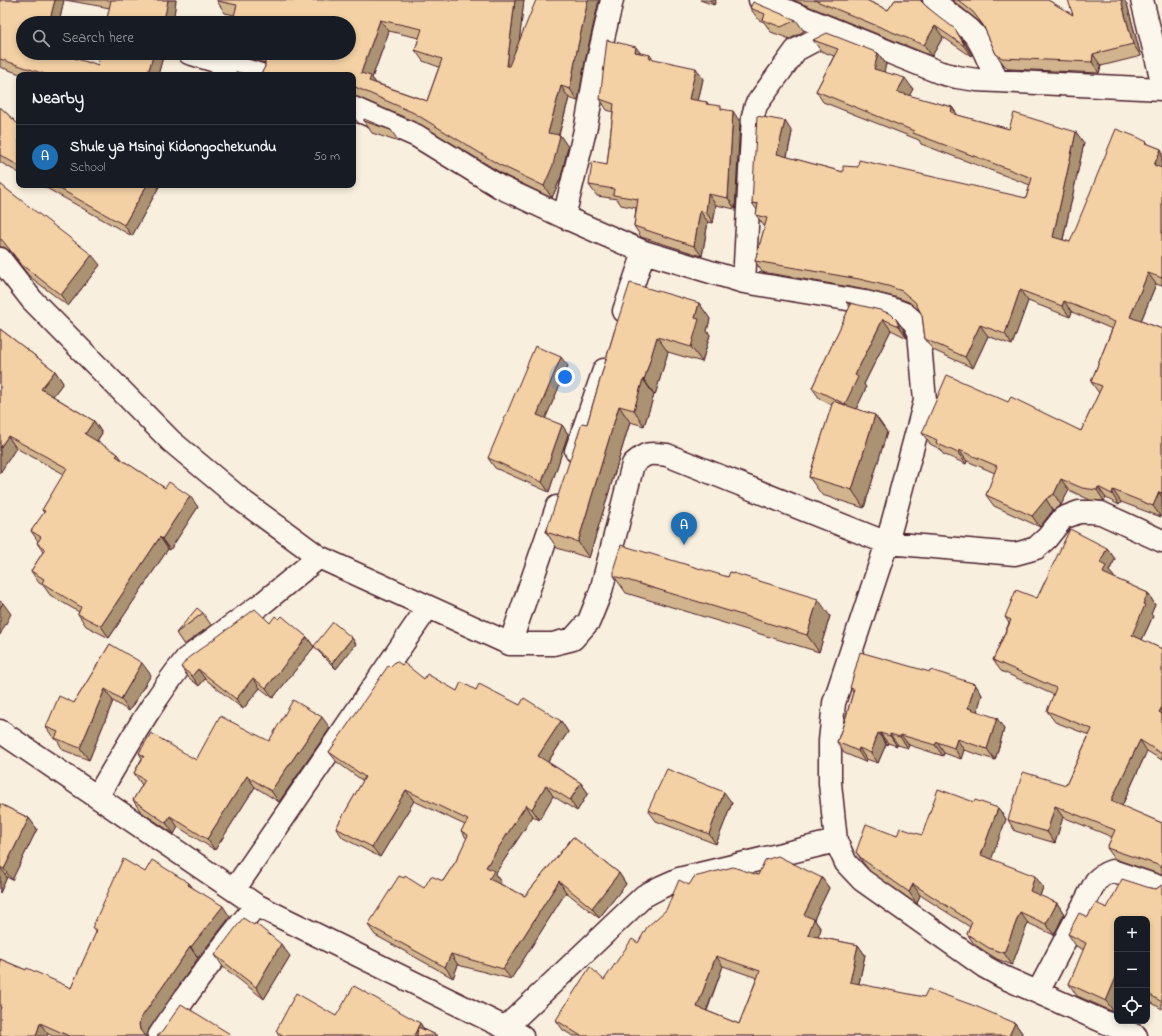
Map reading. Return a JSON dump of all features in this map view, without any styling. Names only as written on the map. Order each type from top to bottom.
[{"type":"street","points":[[564,217],[586,126],[597,64],[612,0]]},
{"type":"street","points":[[760,0],[941,73],[957,77],[997,81],[1162,89]]},
{"type":"street","points":[[934,0],[940,7],[972,32],[980,43],[997,81]]},
{"type":"street","points":[[1142,0],[1162,80]]},
{"type":"street","points":[[744,282],[753,116],[756,105],[796,50],[834,30]]},
{"type":"street","points":[[212,60],[251,72]]},
{"type":"street","points":[[356,109],[417,136],[500,187],[644,252],[744,282],[865,302],[905,314],[914,322],[919,332],[925,401],[887,543],[834,702],[830,741],[830,783],[836,841],[846,863],[862,880],[985,967],[1003,977],[1136,1036]]},
{"type":"street","points":[[618,327],[644,252]]},
{"type":"street","points":[[0,259],[16,280],[47,315],[172,441],[244,502],[318,557],[510,644],[553,644],[573,639],[589,621],[601,591],[633,464],[644,455],[654,453],[667,455],[887,543],[1015,554],[1036,548],[1047,538],[1063,518],[1079,512],[1101,513],[1162,541]]},
{"type":"street","points":[[510,644],[611,350]]},
{"type":"street","points":[[97,797],[143,720],[186,659],[263,603],[318,557]]},
{"type":"street","points":[[234,890],[428,607]]},
{"type":"street","points":[[0,731],[256,905],[513,1032],[644,896],[679,879],[836,841]]},
{"type":"street","points":[[1038,992],[1096,881],[1101,876],[1112,871],[1162,888]]},
{"type":"street","points":[[159,1036],[214,958],[256,905]]},
{"type":"building","points":[[0,0],[55,0],[51,16],[16,16],[16,60],[80,60],[98,65],[99,60],[152,60],[148,72],[38,72],[0,59]]},
{"type":"building","points":[[111,0],[168,0],[165,16],[108,16]]},
{"type":"building","points":[[217,0],[515,0],[507,66],[509,66],[536,0],[588,0],[570,89],[561,86],[548,133],[560,135],[553,165],[544,186],[498,164],[414,113],[356,87],[356,72],[262,72],[265,67],[264,60],[356,60],[356,16],[234,16],[237,5]],"holes":[[[380,20],[422,29],[415,50],[442,59],[427,101],[369,81],[371,76],[361,73]]]},
{"type":"building","points":[[814,0],[866,0],[888,10],[895,0],[920,0],[955,29],[964,44],[963,45],[935,26],[924,45]]},
{"type":"building","points":[[958,0],[1048,0],[1073,15],[1068,0],[1121,0],[1133,44],[1093,54],[1092,62],[1002,58],[996,54],[983,25],[973,12]]},
{"type":"building","points":[[753,2],[796,20],[781,27],[763,20],[765,14],[750,8]]},
{"type":"building","points":[[827,33],[878,53],[874,69],[905,78],[897,92],[952,107],[951,112],[954,114],[1009,129],[1014,113],[1076,132],[1053,237],[1070,242],[1116,129],[1137,137],[1147,142],[1146,143],[1161,149],[1154,165],[1162,168],[1162,278],[1148,273],[1130,317],[1162,329],[1162,493],[1159,492],[1153,506],[1113,490],[1112,494],[1098,487],[1097,490],[1082,488],[1061,479],[1054,494],[1046,499],[1032,516],[986,495],[997,466],[959,450],[958,453],[936,443],[937,440],[922,433],[947,375],[1008,402],[1011,397],[1081,431],[1102,386],[1091,382],[1115,322],[1064,301],[1062,306],[1020,290],[1005,334],[980,325],[965,357],[925,339],[922,315],[915,302],[902,291],[859,279],[755,261],[767,218],[756,215],[758,204],[752,203],[757,116],[785,121],[777,154],[843,172],[843,166],[858,167],[859,160],[1026,198],[1032,178],[913,133],[914,131],[816,91],[838,49],[813,40]]},
{"type":"building","points":[[607,40],[636,47],[635,52],[650,55],[649,58],[696,68],[689,99],[707,102],[706,104],[721,106],[721,109],[733,111],[728,198],[708,194],[706,212],[700,211],[694,246],[634,226],[638,199],[613,195],[614,189],[589,185],[592,162],[607,165],[614,104],[600,99]]},
{"type":"building","points":[[0,107],[16,122],[16,164],[0,155]]},
{"type":"building","points":[[364,119],[391,130],[364,121]]},
{"type":"building","points":[[0,184],[92,255],[61,295],[22,265],[0,239]]},
{"type":"building","points":[[58,188],[145,188],[124,225]]},
{"type":"building","points":[[630,283],[699,303],[695,318],[699,319],[691,347],[657,337],[634,410],[619,406],[578,542],[546,532],[582,423],[587,424]]},
{"type":"building","points":[[846,302],[891,314],[896,319],[899,326],[883,319],[855,375],[858,377],[845,404],[812,388],[851,304]]},
{"type":"building","points":[[0,329],[55,371],[41,389],[94,421],[85,434],[118,454],[116,456],[165,488],[169,482],[190,496],[162,539],[160,537],[101,626],[78,614],[81,607],[42,583],[44,579],[31,571],[45,549],[37,543],[41,537],[31,531],[45,511],[42,510],[67,468],[8,436],[0,448]]},
{"type":"building","points":[[535,346],[561,357],[537,415],[562,425],[542,482],[488,458]]},
{"type":"building","points":[[833,401],[875,415],[852,490],[809,477]]},
{"type":"building","points":[[1070,529],[1107,548],[1100,563],[1106,566],[1103,573],[1148,593],[1143,604],[1145,605],[1132,635],[1162,649],[1162,707],[1159,712],[1162,714],[1162,754],[1140,740],[1111,801],[1162,823],[1162,868],[1158,865],[1107,848],[1115,830],[1055,806],[1047,832],[1008,820],[1023,772],[1066,785],[1092,729],[1047,711],[1056,688],[993,660],[1011,620],[1005,617],[1016,590],[1037,598]]},
{"type":"building","points":[[621,545],[728,577],[730,572],[818,599],[807,635],[614,576],[614,567]]},
{"type":"building","points":[[0,601],[3,603],[0,608]]},
{"type":"building","points":[[197,608],[203,613],[176,633]]},
{"type":"building","points":[[255,609],[270,623],[275,616],[279,619],[282,616],[307,637],[266,688],[253,678],[236,699],[198,669],[192,676],[181,667],[188,658]]},
{"type":"building","points":[[333,622],[352,638],[332,663],[314,646]]},
{"type":"building","points":[[110,644],[142,663],[121,699],[105,689],[80,748],[55,738],[58,732],[46,727],[59,696],[74,703]]},
{"type":"building","points":[[860,652],[930,672],[931,670],[975,684],[968,708],[997,718],[987,749],[957,739],[954,748],[937,742],[935,745],[901,735],[900,737],[880,733],[878,733],[871,753],[859,748],[858,751],[837,742],[854,689],[850,688]]},
{"type":"building","points":[[396,661],[402,665],[404,663],[424,679],[427,674],[457,691],[461,682],[476,690],[479,684],[520,705],[524,698],[561,721],[538,756],[581,783],[570,800],[546,785],[532,809],[526,805],[486,867],[494,871],[489,879],[525,896],[573,837],[619,873],[592,908],[559,881],[503,969],[451,954],[445,967],[368,925],[399,876],[404,878],[405,876],[424,888],[431,876],[443,881],[456,861],[468,835],[461,831],[468,820],[406,790],[372,847],[336,828],[365,777],[329,752],[388,666],[390,667]]},
{"type":"building","points":[[293,700],[322,717],[271,791],[247,776],[207,839],[170,816],[166,823],[133,800],[145,780],[134,773],[144,756],[139,753],[151,733],[196,760],[220,716],[269,741]]},
{"type":"building","points":[[667,769],[724,792],[709,834],[648,810]]},
{"type":"building","points":[[938,789],[974,802],[975,800],[998,808],[981,855],[1035,876],[1030,891],[1057,903],[1046,924],[1020,912],[1004,953],[989,948],[967,934],[972,922],[913,884],[909,892],[862,859],[856,852],[866,824],[897,836],[900,828],[922,835]]},
{"type":"building","points":[[0,804],[29,818],[4,869],[0,867]]},
{"type":"building","points":[[778,856],[822,878],[804,915],[814,919],[808,935],[858,945],[850,982],[924,997],[928,989],[975,1006],[1015,1023],[1009,1036],[581,1036],[556,1020],[590,967],[604,980],[632,939],[638,943],[647,927],[666,910],[679,880],[689,885],[694,877],[733,867],[758,875],[765,860]],"holes":[[[716,956],[760,971],[739,1024],[697,1007]]]},
{"type":"building","points":[[123,859],[145,872],[152,860],[189,883],[188,885],[223,906],[190,947],[141,1018],[139,1024],[140,1030],[146,1036],[69,1036],[40,1023],[36,1036],[0,1036],[0,959],[26,970],[27,968],[71,988],[97,930],[92,928]]},
{"type":"building","points":[[1122,879],[1156,889],[1162,885],[1162,1002],[1150,995],[1150,916],[1114,916],[1114,982],[1106,1001],[1069,984],[1086,943],[1068,934],[1079,913],[1088,917],[1096,903],[1107,908]]},
{"type":"building","points":[[243,918],[254,925],[255,923],[281,944],[256,987],[215,955]]},
{"type":"building","points":[[354,986],[420,1023],[414,1036],[284,1036],[276,1031],[296,993],[336,1016]]},
{"type":"building","points":[[181,1004],[230,1034],[229,1036],[157,1036],[162,1032]]},
{"type":"building","points":[[418,1027],[438,1036],[417,1036]]},
{"type":"place","name":"Shule ya Msingi Kidongochekundu","points":[[684,545]]}]
